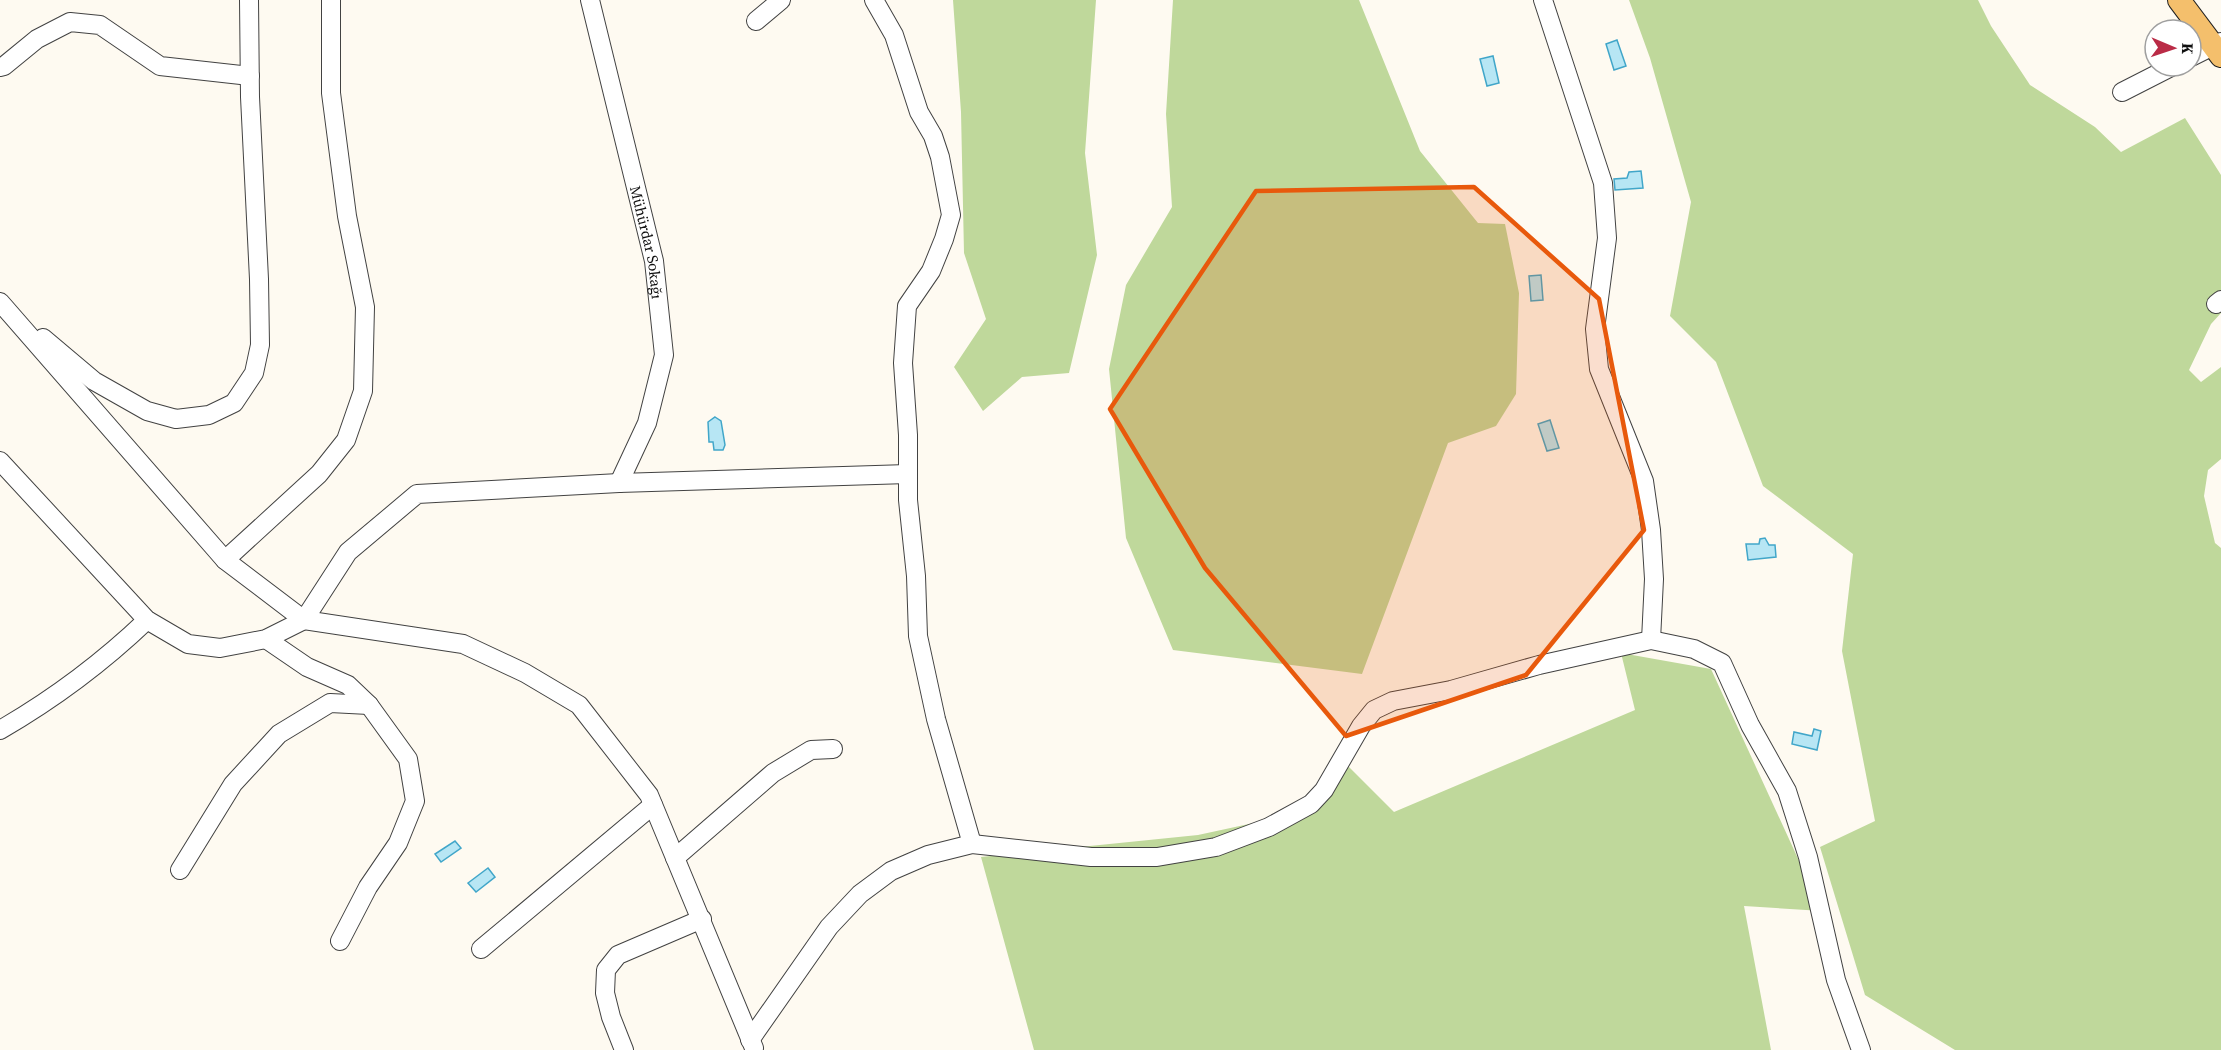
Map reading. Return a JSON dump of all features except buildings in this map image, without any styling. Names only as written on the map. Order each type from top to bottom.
[{"type":"main road","points":[[2180,0],[2219,48]]},
{"type":"street","points":[[1,303],[94,381],[147,411],[176,418],[208,415],[234,404],[254,373],[260,345],[249,0]]},
{"type":"street","points":[[225,560],[319,474],[346,440],[363,391],[365,307],[347,216],[331,93],[331,0]]},
{"type":"street","name":"Mühürdar Sokağı","points":[[590,0],[654,261],[664,354],[647,423],[619,483]]},
{"type":"street","points":[[756,21],[781,0]]},
{"type":"street","points":[[874,0],[894,35],[919,112],[933,136],[940,157],[951,214],[931,271],[908,306],[903,363],[909,435],[908,500],[916,576],[918,636],[936,719],[972,844]]},
{"type":"street","points":[[1543,0],[1603,183],[1607,238],[1595,329],[1599,369],[1644,481],[1651,530],[1654,579],[1651,640]]},
{"type":"street","points":[[0,67],[37,39],[70,22],[100,25],[160,66],[250,76]]},
{"type":"street","points":[[2203,53],[2219,48]]},
{"type":"street","points":[[2122,92],[2149,78]]},
{"type":"street","points":[[1,303],[225,560],[304,620],[464,644],[525,673],[579,705],[649,795],[752,1045]]},
{"type":"street","points":[[0,461],[147,620],[188,644],[220,648],[266,639],[304,620],[348,552],[417,494],[619,483],[908,474]]},
{"type":"street","points":[[0,730],[58,692],[123,643],[147,620]]},
{"type":"street","points":[[266,639],[307,667],[348,685],[369,705],[408,759],[415,801],[398,843],[368,887],[340,941]]},
{"type":"street","points":[[752,1045],[829,927],[860,894],[891,872],[928,855],[972,844],[1090,857],[1157,857],[1216,847],[1269,827],[1311,804],[1324,790],[1361,726],[1374,710],[1393,701],[1451,690],[1539,665],[1651,640],[1695,650],[1722,663],[1750,725],[1787,791],[1808,857],[1836,980],[1862,1050]]},
{"type":"street","points":[[180,870],[232,784],[279,734],[330,704],[369,705]]},
{"type":"street","points":[[675,858],[773,773],[811,750],[833,749]]},
{"type":"street","points":[[481,950],[653,805]]},
{"type":"street","points":[[624,1050],[611,1017],[605,993],[606,970],[618,955],[702,919]]},
{"type":"highlighted area","points":[[1474,187],[1599,299],[1644,530],[1526,675],[1346,736],[1205,568],[1110,409],[1256,191]]},
{"type":"green space","points":[[953,0],[1096,0],[1085,153],[1097,255],[1069,373],[1022,377],[983,411],[954,367],[986,319],[964,253],[961,112]]},
{"type":"green space","points":[[1173,0],[1359,0],[1420,151],[1478,223],[1505,224],[1519,293],[1516,394],[1496,426],[1448,443],[1362,674],[1173,650],[1126,538],[1109,369],[1126,285],[1172,207],[1166,114]]},
{"type":"green space","points":[[1629,0],[1978,0],[1991,26],[2030,85],[2095,127],[2121,152],[2185,118],[2221,175],[2221,313],[2211,324],[2189,370],[2201,382],[2221,367],[2221,459],[2208,470],[2204,496],[2215,543],[2221,548],[2221,1050],[1955,1050],[1865,995],[1820,847],[1875,821],[1842,651],[1853,554],[1763,486],[1716,362],[1670,316],[1691,202],[1650,58]]},
{"type":"green space","points":[[1621,653],[1711,669],[1822,911],[1744,906],[1771,1050],[1034,1050],[981,857],[1198,835],[1305,812],[1346,764],[1394,812],[1635,710]]},
{"type":"water","points":[[1617,40],[1626,66],[1614,70],[1606,44]]},
{"type":"water","points":[[1493,56],[1499,83],[1487,86],[1480,59]]},
{"type":"water","points":[[1641,171],[1643,188],[1615,190],[1614,179],[1627,178],[1629,172]]},
{"type":"water","points":[[1541,275],[1543,300],[1531,301],[1529,276]]},
{"type":"water","points":[[715,417],[721,421],[725,445],[723,450],[714,450],[713,442],[709,442],[708,422]]},
{"type":"water","points":[[1550,420],[1559,448],[1547,451],[1538,424]]},
{"type":"water","points":[[1765,538],[1769,545],[1775,545],[1776,557],[1748,560],[1746,544],[1759,544],[1760,539]]},
{"type":"water","points":[[1814,729],[1821,731],[1817,750],[1792,744],[1794,732],[1812,736]]},
{"type":"water","points":[[455,841],[461,848],[441,862],[435,854]]},
{"type":"water","points":[[488,868],[495,877],[476,892],[468,883]]}]
